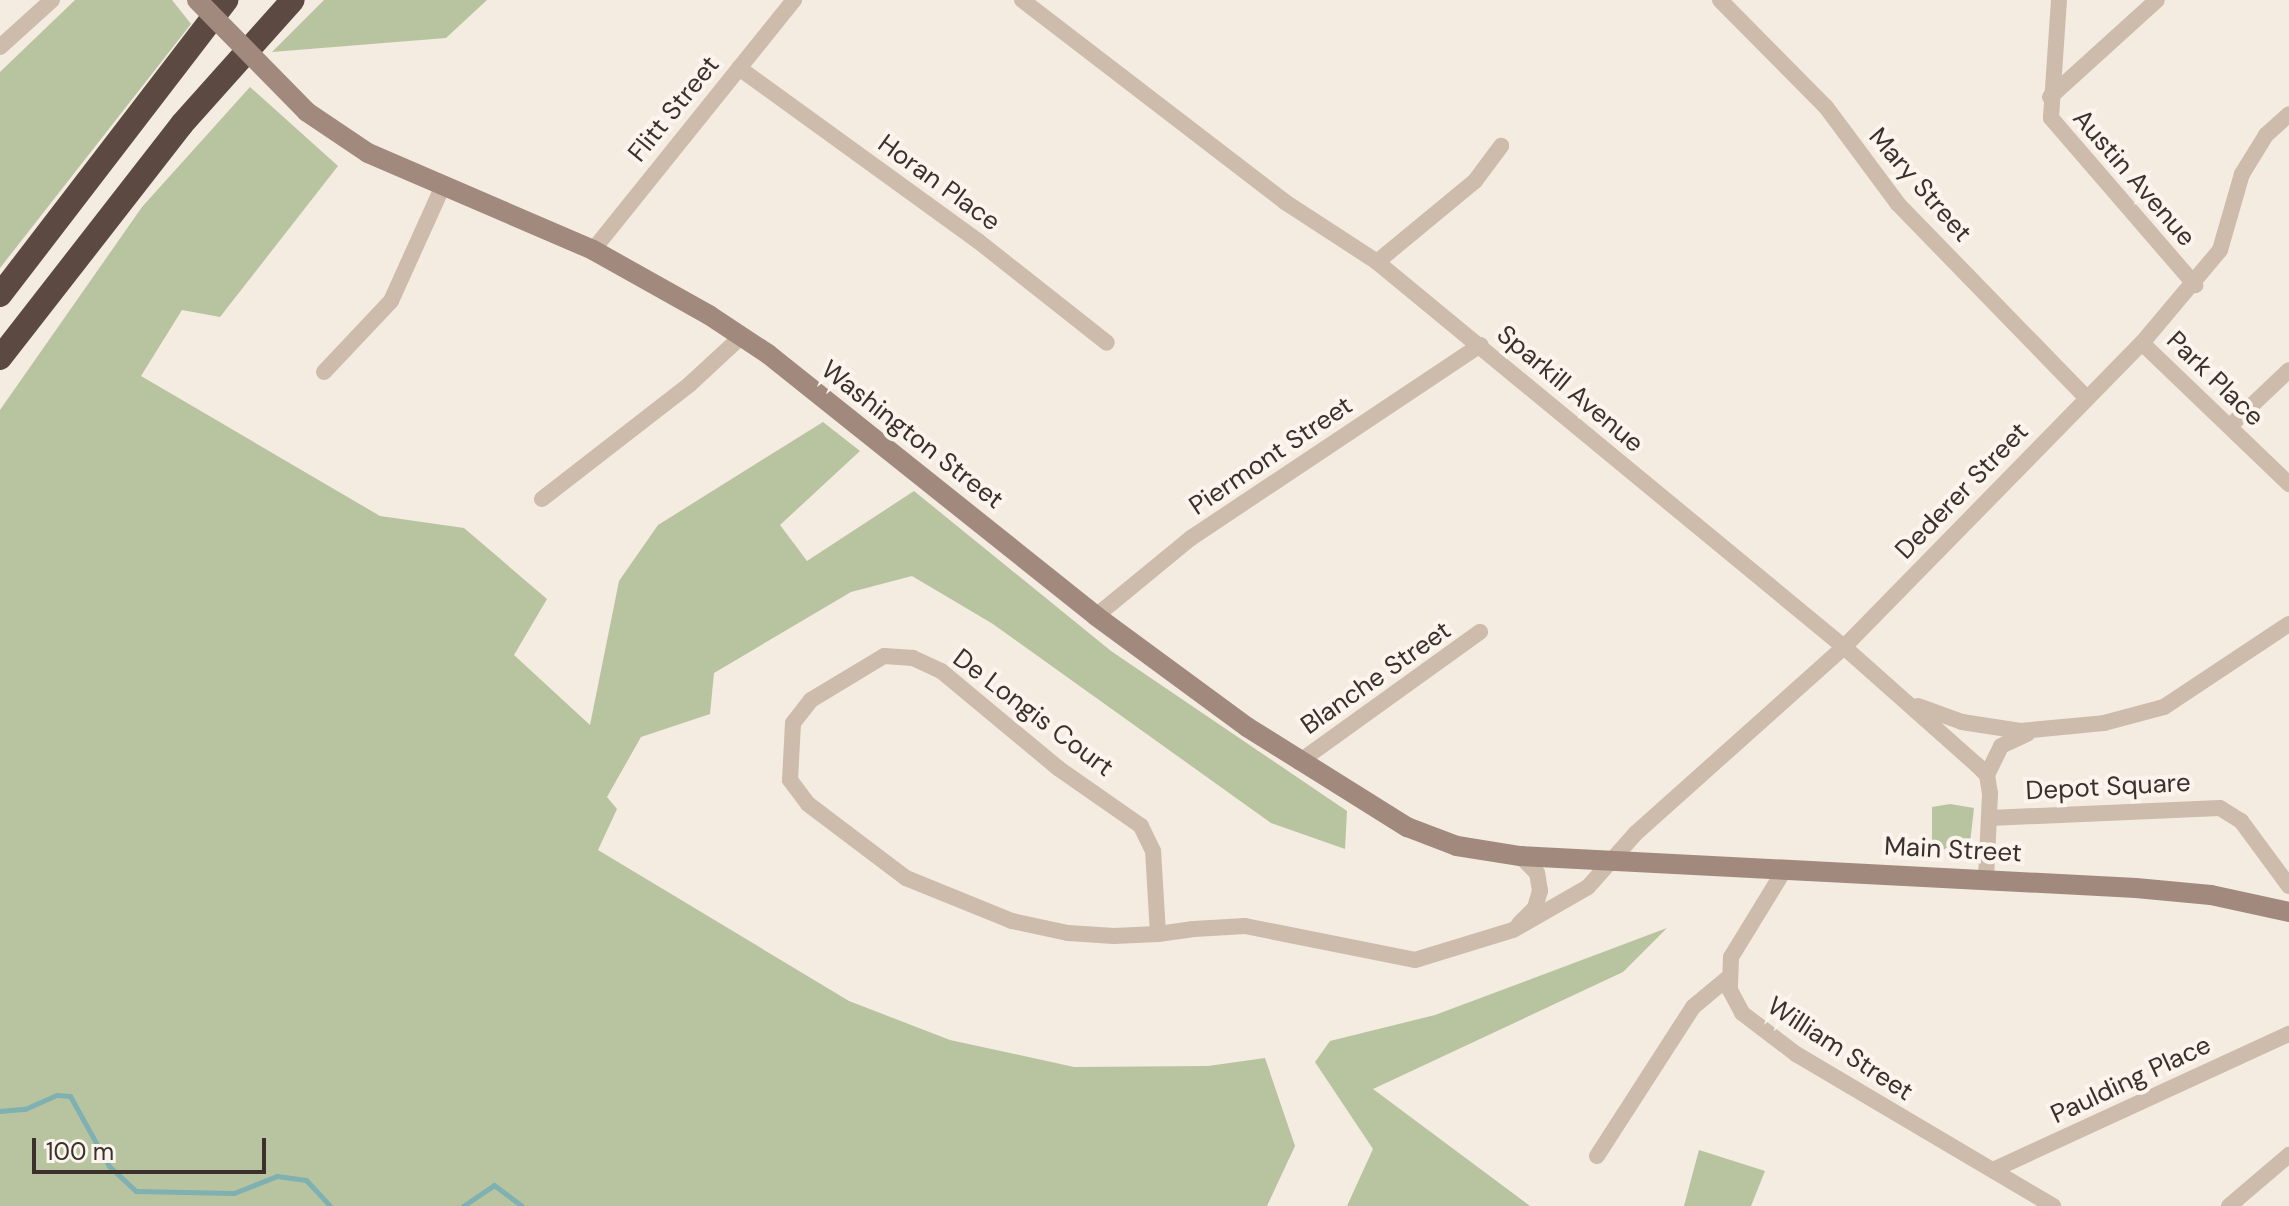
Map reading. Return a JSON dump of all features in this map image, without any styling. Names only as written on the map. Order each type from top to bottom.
[{"type":"highway","points":[[0,295],[226,0]]},
{"type":"highway","points":[[0,358],[164,145],[293,0]]},
{"type":"main road","name":"Washington Street","points":[[197,0],[307,112],[351,144],[654,280],[741,337],[918,471],[1096,616],[1299,762],[1407,827],[1457,846],[1520,856],[1612,861]]},
{"type":"main road","name":"Main Street","points":[[1612,861],[1986,878],[2202,894],[2289,912]]},
{"type":"street","points":[[0,47],[52,0]]},
{"type":"street","name":"Flitt Street","points":[[593,250],[794,0]]},
{"type":"street","name":"Sparkill Avenue","points":[[1022,0],[1285,202],[1377,262],[1844,647],[1987,775]]},
{"type":"street","name":"Mary Street","points":[[1720,0],[1826,107],[1898,204],[2086,397]]},
{"type":"street","name":"Austin Avenue","points":[[2059,0],[2050,97],[2051,118],[2195,285]]},
{"type":"street","points":[[2050,97],[2157,0]]},
{"type":"street","name":"Horan Place","points":[[739,68],[978,241],[1107,343]]},
{"type":"street","name":"Dederer Street","points":[[1513,930],[1565,905],[1612,861],[1636,833],[1844,647],[2142,343],[2195,285],[2220,250],[2242,174],[2266,135],[2289,114]]},
{"type":"street","points":[[1377,262],[1475,181],[1501,146]]},
{"type":"street","points":[[324,372],[391,301],[443,186]]},
{"type":"street","points":[[542,499],[690,384],[741,337]]},
{"type":"street","name":"Park Place","points":[[2142,343],[2289,484]]},
{"type":"street","name":"Piermont Street","points":[[1096,616],[1191,538],[1480,345]]},
{"type":"street","points":[[2230,426],[2289,370]]},
{"type":"street","points":[[1904,699],[1962,722],[2036,731],[2104,723],[2164,707],[2289,624]]},
{"type":"street","name":"Blanche Street","points":[[1299,762],[1480,632]]},
{"type":"street","name":"De Longis Court","points":[[1158,934],[1153,851],[1141,826],[1058,768],[941,671],[913,658],[884,656],[811,700],[793,723],[790,780],[808,804],[906,878],[1012,921],[1068,933],[1158,934],[1245,926],[1415,960],[1513,930]]},
{"type":"street","points":[[1986,878],[1990,818],[1987,775],[2001,746],[2036,731]]},
{"type":"street","name":"Depot Square","points":[[1990,818],[2205,806],[2241,821],[2289,886]]},
{"type":"street","points":[[1513,930],[1535,908],[1540,891],[1537,873],[1520,856]]},
{"type":"street","points":[[1597,1156],[1693,1007],[1729,977],[1739,939],[1785,869]]},
{"type":"street","name":"William Street","points":[[1729,977],[1742,1013],[1771,1037],[2053,1206]]},
{"type":"street","name":"Paulding Place","points":[[1993,1170],[2289,1034]]},
{"type":"street","points":[[2229,1206],[2289,1155]]},
{"type":"green space","points":[[75,0],[172,0],[191,24],[0,268],[0,72]]},
{"type":"green space","points":[[324,0],[487,0],[446,38],[272,52]]},
{"type":"green space","points":[[250,87],[338,166],[220,317],[182,310],[141,376],[380,516],[464,528],[547,599],[514,655],[590,725],[619,581],[658,525],[823,422],[860,451],[780,525],[807,561],[914,491],[1111,651],[1347,811],[1345,849],[1271,823],[993,624],[912,576],[851,592],[714,673],[710,714],[641,737],[607,797],[617,809],[598,850],[849,1001],[950,1040],[1074,1067],[1208,1066],[1265,1058],[1295,1146],[1267,1206],[0,1206],[0,410],[142,207]]},
{"type":"green space","points":[[1950,804],[1974,808],[1970,843],[1950,851],[1937,847],[1932,839],[1932,807]]},
{"type":"green space","points":[[1667,928],[1623,972],[1373,1089],[1530,1206],[1347,1206],[1373,1149],[1315,1062],[1330,1041],[1435,1015]]},
{"type":"green space","points":[[1699,1150],[1765,1171],[1751,1206],[1684,1206]]},
{"type":"waterway","points":[[0,1111],[25,1109],[57,1095],[70,1096],[109,1166],[136,1191],[234,1193],[277,1176],[306,1180],[330,1206]]},
{"type":"waterway","points":[[463,1206],[494,1185],[522,1206]]}]
